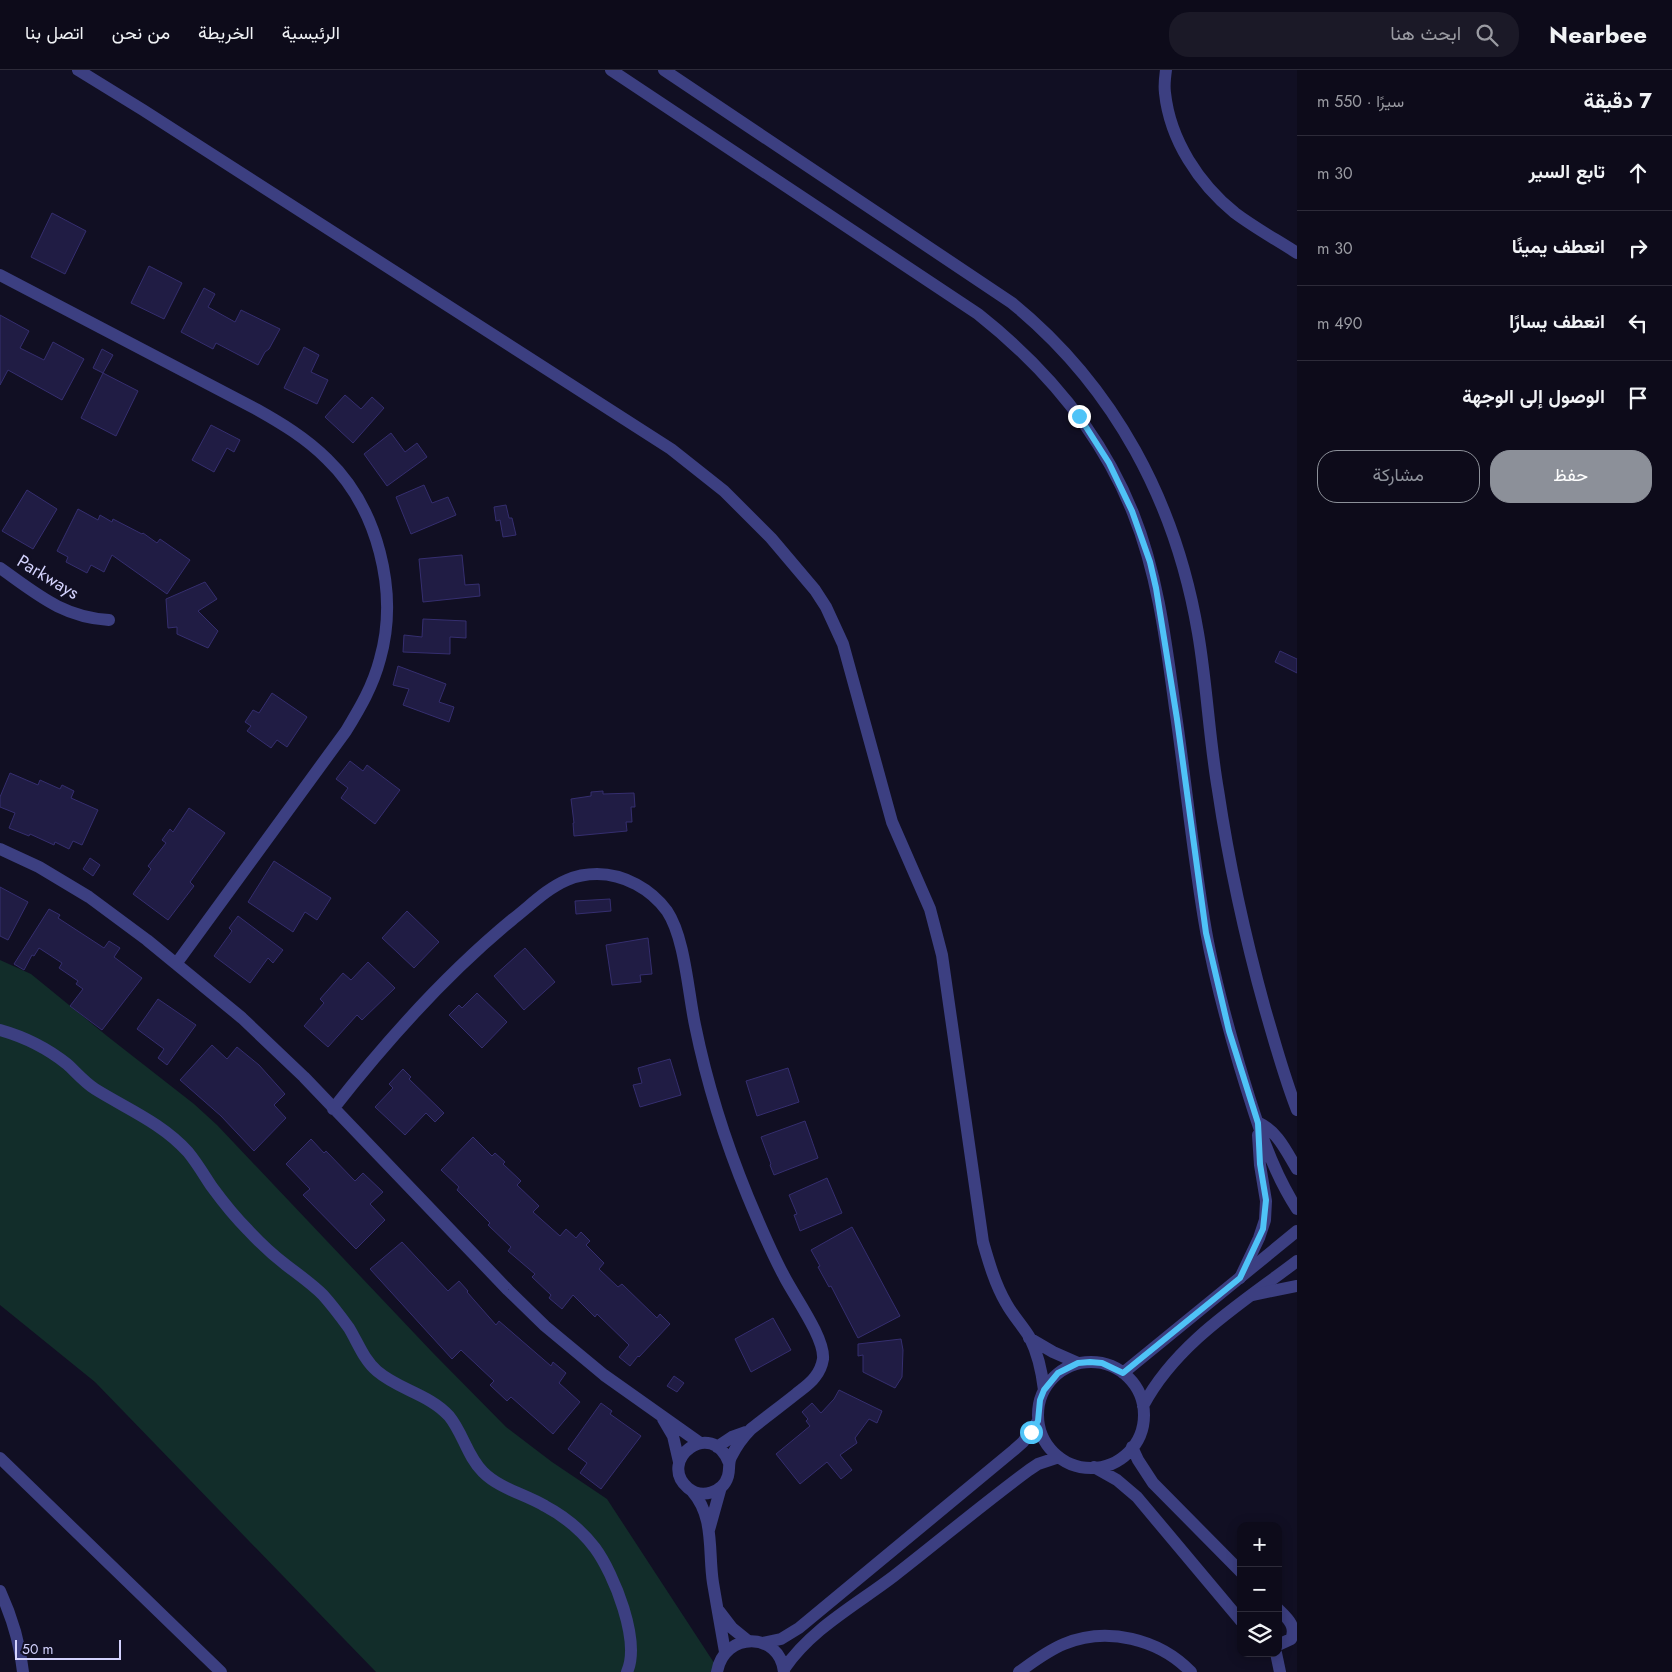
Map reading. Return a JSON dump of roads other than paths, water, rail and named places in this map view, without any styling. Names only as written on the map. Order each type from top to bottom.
[{"type":"street","points":[[78,70],[671,449],[711,480],[748,514],[810,585],[826,607],[843,644],[892,822],[921,887],[936,932],[946,978],[983,1242],[996,1284],[1005,1303],[1029,1338],[1039,1363],[1044,1390]]},
{"type":"street","points":[[611,70],[978,314],[1008,338],[1042,372],[1079,416],[1109,463],[1132,511],[1150,562],[1156,588],[1176,709],[1206,933],[1229,1031],[1273,1164],[1297,1209]]},
{"type":"street","points":[[664,70],[1012,303],[1045,331],[1070,358],[1094,387],[1121,426],[1164,511],[1187,580],[1198,634],[1217,788],[1237,898],[1250,955],[1274,1041],[1297,1108]]},
{"type":"street","points":[[1166,70],[1164,91],[1170,115],[1178,139],[1194,168],[1220,200],[1236,214],[1297,253]]},
{"type":"street","points":[[0,275],[256,409],[308,441],[328,460],[348,485],[364,512],[380,555],[386,598],[385,628],[380,658],[371,686],[359,710],[176,964]]},
{"type":"street","name":"Parkways","points":[[0,568],[55,606],[81,616],[108,620]]},
{"type":"street","points":[[0,849],[39,867],[118,917],[242,1018],[274,1047],[545,1326],[604,1375],[700,1443]]},
{"type":"street","points":[[333,1109],[405,1022],[453,973],[497,932],[554,887],[567,880],[581,876],[611,875],[625,879],[655,897],[675,926],[703,1060],[731,1154],[764,1236],[818,1336],[823,1352],[820,1368],[811,1382],[749,1431],[737,1446],[728,1463]]},
{"type":"street","points":[[0,1030],[20,1036],[46,1049],[69,1066],[93,1088],[150,1119],[177,1140],[189,1153],[229,1209],[246,1229],[327,1300],[350,1329],[368,1360],[377,1371],[388,1379],[434,1403],[448,1416],[460,1432],[475,1462],[490,1478],[544,1505],[579,1531],[594,1547],[616,1586],[631,1643],[632,1655],[627,1672]]},
{"type":"street","points":[[1258,1123],[1266,1126],[1278,1137],[1297,1169]]},
{"type":"street","points":[[1240,1278],[1259,1238],[1265,1220],[1266,1200],[1260,1164],[1258,1123]]},
{"type":"street","points":[[1123,1373],[1297,1231]]},
{"type":"street","points":[[1143,1406],[1164,1373],[1193,1344],[1224,1316],[1297,1261]]},
{"type":"street","points":[[1252,1296],[1297,1286]]},
{"type":"street","points":[[1029,1338],[1053,1352],[1078,1363]]},
{"type":"street","points":[[1094,1468],[1116,1461],[1132,1447],[1142,1428],[1143,1406],[1136,1388],[1123,1373],[1102,1363],[1078,1363],[1058,1373],[1044,1390],[1040,1400],[1038,1421],[1045,1441],[1059,1457],[1076,1465],[1094,1468],[1117,1480],[1137,1497],[1237,1616]]},
{"type":"street","points":[[660,1415],[673,1436],[679,1462]]},
{"type":"street","points":[[717,1672],[725,1652],[740,1643],[748,1641],[763,1643],[781,1639],[805,1624],[1014,1450],[1023,1442],[1038,1421]]},
{"type":"street","points":[[717,1447],[749,1431]]},
{"type":"street","points":[[709,1530],[721,1487],[728,1476],[728,1463],[724,1454],[717,1447],[700,1443],[685,1452],[678,1468],[682,1482],[692,1491],[702,1505],[708,1521],[711,1566],[725,1652]]},
{"type":"street","points":[[1132,1447],[1153,1483],[1237,1568]]},
{"type":"street","points":[[784,1670],[795,1653],[809,1639],[900,1571],[1029,1470],[1038,1464],[1059,1457]]},
{"type":"street","points":[[0,1458],[220,1672]]},
{"type":"street","points":[[692,1491],[707,1494],[721,1487]]},
{"type":"street","points":[[0,1591],[17,1637],[22,1672]]},
{"type":"street","points":[[719,1611],[732,1628],[748,1641]]},
{"type":"street","points":[[1281,1612],[1292,1624],[1295,1635],[1282,1644]]},
{"type":"street","points":[[1018,1672],[1066,1643],[1108,1636],[1129,1638],[1149,1644],[1174,1657],[1191,1672]]},
{"type":"street","points":[[763,1643],[779,1656],[784,1670]]},
{"type":"street","points":[[1277,1657],[1280,1672]]}]
